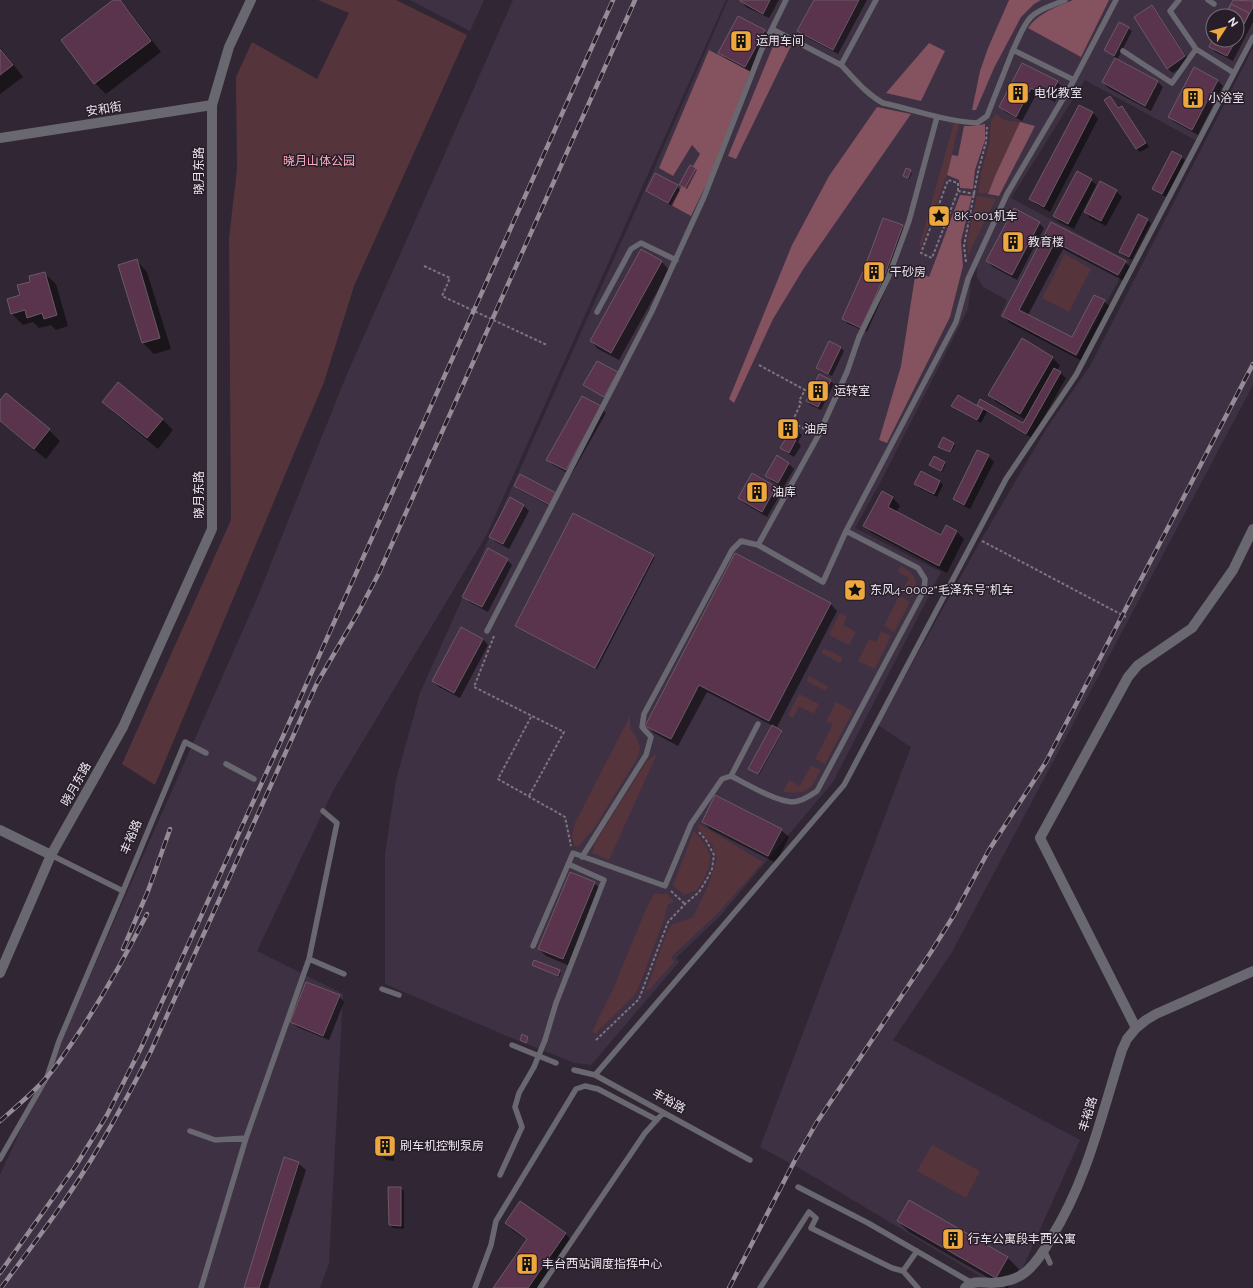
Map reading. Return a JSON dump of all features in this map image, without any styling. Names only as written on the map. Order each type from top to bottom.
[{"type":"street","name":"晓月东路","points":[[0,973],[51,855],[123,727],[212,529],[212,105],[229,47],[251,0]]},
{"type":"street","name":"安和街","points":[[0,138],[212,105]]},
{"type":"street","points":[[1136,1028],[1040,838],[1128,677],[1138,665],[1192,628],[1233,570],[1253,529]]},
{"type":"street","points":[[0,830],[51,855]]},
{"type":"street","name":"丰裕路","points":[[969,1285],[992,1283],[1015,1278],[1027,1271],[1044,1250],[1066,1214],[1075,1194],[1122,1050],[1127,1038],[1136,1028],[1156,1014],[1253,971]]},
{"type":"lane","points":[[487,631],[652,311],[704,197],[762,51],[786,0]]},
{"type":"lane","points":[[841,65],[876,0]]},
{"type":"lane","points":[[772,29],[841,65],[861,86],[883,103],[938,117],[962,122],[977,123],[987,116],[1013,50],[1031,17],[1042,10],[1065,0]]},
{"type":"lane","points":[[582,857],[646,755],[651,737],[642,727],[644,714],[732,550],[741,541],[758,545],[823,582],[846,532],[956,322],[968,279],[1007,194],[1074,80],[1116,0]]},
{"type":"lane","points":[[1179,0],[1170,11],[1196,49],[1234,73]]},
{"type":"lane","points":[[1208,0],[1214,4]]},
{"type":"lane","points":[[595,1075],[844,785],[1006,479],[1076,375],[1253,37]]},
{"type":"lane","points":[[1123,51],[1172,83],[1196,49]]},
{"type":"lane","points":[[1013,50],[1074,80]]},
{"type":"lane","points":[[758,545],[818,436],[847,372],[859,337],[888,278],[909,221],[938,117]]},
{"type":"lane","points":[[597,312],[631,249],[641,243],[676,260]]},
{"type":"lane","points":[[533,946],[573,853],[665,886],[691,824],[722,779],[732,776],[780,800],[793,802],[809,797],[817,791],[924,590],[924,579],[918,568],[846,532]]},
{"type":"lane","points":[[732,776],[758,724]]},
{"type":"lane","name":"丰裕路","points":[[123,890],[185,742],[206,753]]},
{"type":"lane","points":[[226,764],[254,779]]},
{"type":"lane","points":[[201,1288],[246,1138],[308,959],[337,823],[323,811]]},
{"type":"lane","points":[[0,1159],[47,1077],[59,1041],[123,890],[51,855]]},
{"type":"lane","points":[[500,1175],[522,1127],[515,1107],[519,1093],[534,1067],[545,1040],[556,1003],[604,880],[568,864]]},
{"type":"lane","points":[[308,959],[344,974]]},
{"type":"lane","points":[[382,989],[399,995]]},
{"type":"lane","points":[[512,1045],[556,1063]]},
{"type":"lane","name":"丰裕路","points":[[574,1070],[595,1075],[750,1160]]},
{"type":"lane","points":[[475,1288],[491,1245],[496,1221],[576,1089],[585,1086],[598,1089],[657,1120]]},
{"type":"lane","points":[[540,1288],[645,1133],[663,1113]]},
{"type":"lane","points":[[190,1131],[215,1140],[246,1138]]},
{"type":"lane","name":"丰裕路","points":[[798,1187],[868,1222],[917,1251],[969,1285]]},
{"type":"lane","points":[[760,1288],[809,1212],[816,1218],[811,1228],[892,1268],[903,1271],[918,1288]]},
{"type":"lane","points":[[1044,1250],[1050,1263]]},
{"type":"lane","points":[[903,1271],[917,1251]]},
{"type":"path","points":[[968,279],[964,246],[978,172],[986,142],[987,116]]},
{"type":"path","points":[[948,180],[958,183],[958,191],[932,258],[921,253],[948,180]]},
{"type":"path","points":[[958,191],[975,194]]},
{"type":"path","points":[[424,266],[450,278],[442,296],[547,345]]},
{"type":"path","points":[[759,365],[805,390],[798,401],[801,403],[792,422],[818,436]]},
{"type":"path","points":[[975,537],[1126,617]]},
{"type":"path","points":[[495,634],[474,687],[564,732],[529,796]]},
{"type":"path","points":[[532,716],[498,779],[565,817],[573,853]]},
{"type":"path","points":[[596,1040],[640,998],[668,922],[699,892],[712,869],[714,854],[706,840],[691,824]]},
{"type":"path","points":[[665,886],[686,904]]},
{"type":"shaded area","points":[[410,0],[484,0],[470,31]]},
{"type":"shaded area","points":[[513,0],[726,0],[487,534],[333,791],[257,951],[343,994],[329,1263],[320,1288],[0,1288],[0,1175],[60,1044],[258,596],[347,374]]},
{"type":"shaded area","points":[[728,0],[1253,0],[1253,37],[1197,141],[1085,80],[1011,198],[1129,261],[1077,357],[1000,316],[1007,300],[983,287],[977,277],[977,266],[972,274],[968,309],[881,481],[855,528],[941,572],[833,782],[720,916],[676,958],[679,962],[591,1065],[575,1063],[514,1039],[385,984],[385,855],[396,780],[420,693]]},
{"type":"shaded area","points":[[1009,0],[1041,0],[1034,4],[1021,17],[994,68],[976,110],[972,110],[980,71],[988,48]]},
{"type":"shaded area","points":[[1073,0],[1109,0],[1081,57],[1028,28],[1042,14]]},
{"type":"shaded area","points":[[929,43],[945,51],[921,101],[886,93]]},
{"type":"shaded area","points":[[773,46],[791,46],[736,159],[728,156]]},
{"type":"shaded area","points":[[1253,48],[1253,385],[952,952],[893,1040],[1080,1140],[1021,1272],[988,1281],[806,1172],[760,1147],[911,747],[878,725],[985,533],[1048,426],[1090,366]]},
{"type":"shaded area","points":[[709,50],[750,71],[721,154],[691,216],[671,205],[700,154],[692,145],[673,176],[659,168]]},
{"type":"shaded area","points":[[877,107],[911,114],[804,268],[773,319],[734,403],[729,399],[792,245],[829,176]]},
{"type":"shaded area","points":[[1020,122],[1035,126],[999,196],[988,194],[995,176]]},
{"type":"shaded area","points":[[985,124],[985,140],[975,170],[973,189],[960,188],[959,180],[947,175],[952,155],[958,156],[964,126]]},
{"type":"shaded area","points":[[960,195],[972,196],[961,241],[963,266],[950,317],[887,443],[879,440],[901,366],[916,270],[929,277]]},
{"type":"green space","name":"晓月山体公园","points":[[318,0],[396,0],[467,35],[354,286],[324,382],[155,785],[122,764],[231,520],[229,238],[237,169],[236,77],[252,42],[317,79],[349,13]]},
{"type":"green space","points":[[996,114],[1004,120],[1020,122],[988,194],[978,193],[981,173],[989,145],[991,121]]},
{"type":"green space","points":[[954,123],[959,124],[947,175],[921,247],[919,247]]},
{"type":"green space","points":[[977,196],[996,199],[968,255],[967,241]]},
{"type":"green space","points":[[1065,254],[1091,269],[1069,312],[1042,298]]},
{"type":"green space","points":[[901,566],[910,572],[915,578],[916,587],[912,597],[902,592],[909,578],[898,572]]},
{"type":"green space","points":[[899,596],[910,602],[894,632],[884,626]]},
{"type":"green space","points":[[840,613],[847,617],[843,625],[856,632],[849,645],[829,635]]},
{"type":"green space","points":[[881,631],[891,636],[875,669],[858,661],[869,639],[876,642]]},
{"type":"green space","points":[[824,648],[843,658],[840,663],[821,653]]},
{"type":"green space","points":[[809,676],[828,686],[826,691],[807,681]]},
{"type":"green space","points":[[799,694],[819,704],[814,714],[799,706],[793,718],[788,715]]},
{"type":"green space","points":[[836,702],[853,711],[825,764],[815,759],[833,724],[826,721]]},
{"type":"green space","points":[[630,716],[630,728],[637,738],[640,748],[638,757],[595,827],[579,846],[574,846],[572,835],[575,823]]},
{"type":"green space","points":[[657,754],[609,860],[592,853],[595,843],[647,761]]},
{"type":"green space","points":[[811,765],[821,770],[814,783],[807,790],[798,792],[783,792],[789,780],[800,786]]},
{"type":"green space","points":[[699,824],[763,862],[717,914],[671,957],[674,962],[650,989],[646,990],[667,932],[671,925],[693,917],[708,886],[717,858],[712,845],[697,827]]},
{"type":"green space","points":[[694,831],[707,848],[710,855],[710,863],[699,887],[695,891],[684,895],[673,885]]},
{"type":"green space","points":[[654,894],[668,894],[674,902],[667,905],[665,917],[638,989],[632,998],[595,1034],[592,1032],[614,987],[646,909]]},
{"type":"green space","points":[[932,1145],[980,1171],[966,1198],[917,1171]]},
{"type":"building","points":[[113,0],[120,0],[151,41],[94,84],[61,40]]},
{"type":"building","points":[[740,0],[770,0],[763,14]]},
{"type":"building","points":[[814,0],[859,0],[833,50],[797,31]]},
{"type":"building","points":[[1233,0],[1253,1],[1253,7],[1245,22],[1245,8],[1229,8]]},
{"type":"building","points":[[1231,4],[1239,8],[1229,8]]},
{"type":"building","points":[[1152,5],[1185,56],[1167,69],[1134,17]]},
{"type":"building","points":[[1245,11],[1249,13],[1245,22]]},
{"type":"building","name":"运用车间","points":[[738,16],[765,30],[745,67],[718,53]]},
{"type":"building","points":[[1119,22],[1129,27],[1114,56],[1104,50]]},
{"type":"building","points":[[1211,48],[1232,48],[1227,56]]},
{"type":"building","points":[[0,49],[13,65],[0,75]]},
{"type":"building","points":[[1115,58],[1158,81],[1145,106],[1102,82]]},
{"type":"building","name":"电化教室","points":[[1022,63],[1058,81],[1049,97],[1031,88],[1016,117],[999,107]]},
{"type":"building","name":"小浴室","points":[[1194,67],[1218,80],[1192,130],[1168,117]]},
{"type":"building","points":[[1110,96],[1118,108],[1122,106],[1146,143],[1136,149],[1104,100]]},
{"type":"building","points":[[1079,105],[1093,112],[1044,207],[1029,199]]},
{"type":"building","points":[[1172,151],[1182,156],[1162,194],[1152,189]]},
{"type":"building","points":[[690,165],[696,168],[685,188],[679,185]]},
{"type":"building","points":[[906,168],[911,170],[908,178],[903,176]]},
{"type":"building","points":[[1077,171],[1092,179],[1068,224],[1053,216]]},
{"type":"building","points":[[655,173],[678,185],[668,203],[646,191]]},
{"type":"building","points":[[1100,181],[1117,190],[1101,221],[1084,212]]},
{"type":"building","name":"教育楼","points":[[1014,208],[1040,222],[1012,275],[986,261]]},
{"type":"building","points":[[1138,214],[1148,219],[1129,257],[1119,252]]},
{"type":"building","name":"干砂房","points":[[883,218],[903,225],[884,277],[861,328],[842,319],[865,267]]},
{"type":"building","points":[[1051,222],[1126,261],[1118,275],[1055,242],[1019,310],[1072,337],[1094,295],[1105,300],[1076,355],[1002,316]]},
{"type":"building","points":[[641,249],[662,261],[611,353],[590,341]]},
{"type":"building","points":[[137,259],[160,338],[142,343],[118,265]]},
{"type":"building","points":[[45,272],[57,315],[44,319],[42,313],[27,318],[25,310],[11,314],[7,299],[20,295],[17,285],[30,282],[29,276]]},
{"type":"building","points":[[1022,338],[1053,357],[1020,414],[988,395]]},
{"type":"building","points":[[829,341],[841,347],[828,374],[816,368]]},
{"type":"building","points":[[597,361],[618,372],[604,397],[583,385]]},
{"type":"building","points":[[1054,368],[1061,372],[1026,434],[977,405],[980,399],[1023,423]]},
{"type":"building","name":"运转室","points":[[819,374],[831,380],[818,407],[806,401]]},
{"type":"building","points":[[118,382],[163,419],[147,438],[102,402]]},
{"type":"building","points":[[6,393],[50,429],[34,449],[0,421],[0,400]]},
{"type":"building","points":[[958,395],[983,409],[977,420],[951,406]]},
{"type":"building","points":[[582,396],[601,406],[566,470],[546,460]]},
{"type":"building","name":"油房","points":[[783,421],[797,429],[792,437],[778,429]]},
{"type":"building","name":"油房","points":[[788,435],[796,440],[789,453],[780,448]]},
{"type":"building","points":[[943,437],[954,443],[950,452],[938,447]]},
{"type":"building","points":[[977,450],[989,455],[964,505],[953,499]]},
{"type":"building","name":"油库","points":[[777,455],[789,463],[778,483],[765,476]]},
{"type":"building","points":[[934,456],[945,462],[941,471],[929,465]]},
{"type":"building","points":[[921,471],[940,481],[934,494],[914,484]]},
{"type":"building","name":"油库","points":[[752,473],[776,487],[762,512],[738,498]]},
{"type":"building","points":[[520,474],[556,493],[550,505],[514,486]]},
{"type":"building","points":[[882,491],[893,497],[888,507],[941,535],[946,525],[957,531],[939,566],[863,526]]},
{"type":"building","points":[[510,497],[524,505],[503,544],[489,537]]},
{"type":"building","points":[[573,513],[654,555],[595,668],[515,626]]},
{"type":"building","points":[[488,548],[508,559],[482,607],[462,597]]},
{"type":"building","points":[[735,553],[831,603],[769,721],[699,685],[671,739],[645,726]]},
{"type":"building","points":[[461,627],[483,639],[454,693],[432,681]]},
{"type":"building","points":[[772,725],[782,731],[758,774],[748,769]]},
{"type":"building","points":[[715,795],[782,829],[768,856],[702,822]]},
{"type":"building","points":[[570,872],[595,882],[563,959],[538,949]]},
{"type":"building","points":[[534,960],[560,970],[558,976],[532,965]]},
{"type":"building","points":[[306,982],[340,995],[323,1036],[290,1022]]},
{"type":"building","points":[[522,1034],[528,1037],[526,1043],[520,1040]]},
{"type":"building","name":"刷车机控制泵房","points":[[380,1136],[389,1136],[389,1156],[380,1155]]},
{"type":"building","points":[[284,1157],[299,1162],[259,1288],[244,1288]]},
{"type":"building","points":[[388,1187],[401,1187],[401,1226],[389,1225]]},
{"type":"building","name":"行车公寓段丰西公寓","points":[[909,1200],[1008,1257],[996,1278],[897,1221]]},
{"type":"building","name":"丰台西站调度指挥中心","points":[[520,1201],[566,1233],[528,1288],[493,1288],[527,1239],[505,1223]]},
{"type":"railway","points":[[0,1273],[75,1167],[107,1115],[141,1048],[280,743],[613,0]]},
{"type":"railway","points":[[1,1288],[89,1164],[120,1110],[151,1051],[317,683],[359,611],[379,573],[635,0]]},
{"type":"railway","points":[[729,1288],[794,1162],[817,1122],[931,952],[954,915],[989,850],[1046,762],[1253,364]]},
{"type":"railway","points":[[123,949],[148,891],[170,829]]},
{"type":"railway","points":[[0,1121],[36,1089],[51,1073],[61,1059],[103,994],[147,914]]},
{"type":"place","name":"运用车间","points":[[741,41]]},
{"type":"place","name":"电化教室","points":[[1018,93]]},
{"type":"place","name":"小浴室","points":[[1193,98]]},
{"type":"place","name":"8K-001机车","points":[[939,216]]},
{"type":"place","name":"教育楼","points":[[1013,242]]},
{"type":"place","name":"干砂房","points":[[874,272]]},
{"type":"place","name":"运转室","points":[[818,391]]},
{"type":"place","name":"油房","points":[[788,429]]},
{"type":"place","name":"油库","points":[[757,492]]},
{"type":"place","name":"东风4-0002“毛泽东号”机车","points":[[855,590]]},
{"type":"place","name":"刷车机控制泵房","points":[[385,1146]]},
{"type":"place","name":"行车公寓段丰西公寓","points":[[953,1239]]},
{"type":"place","name":"丰台西站调度指挥中心","points":[[527,1264]]}]
